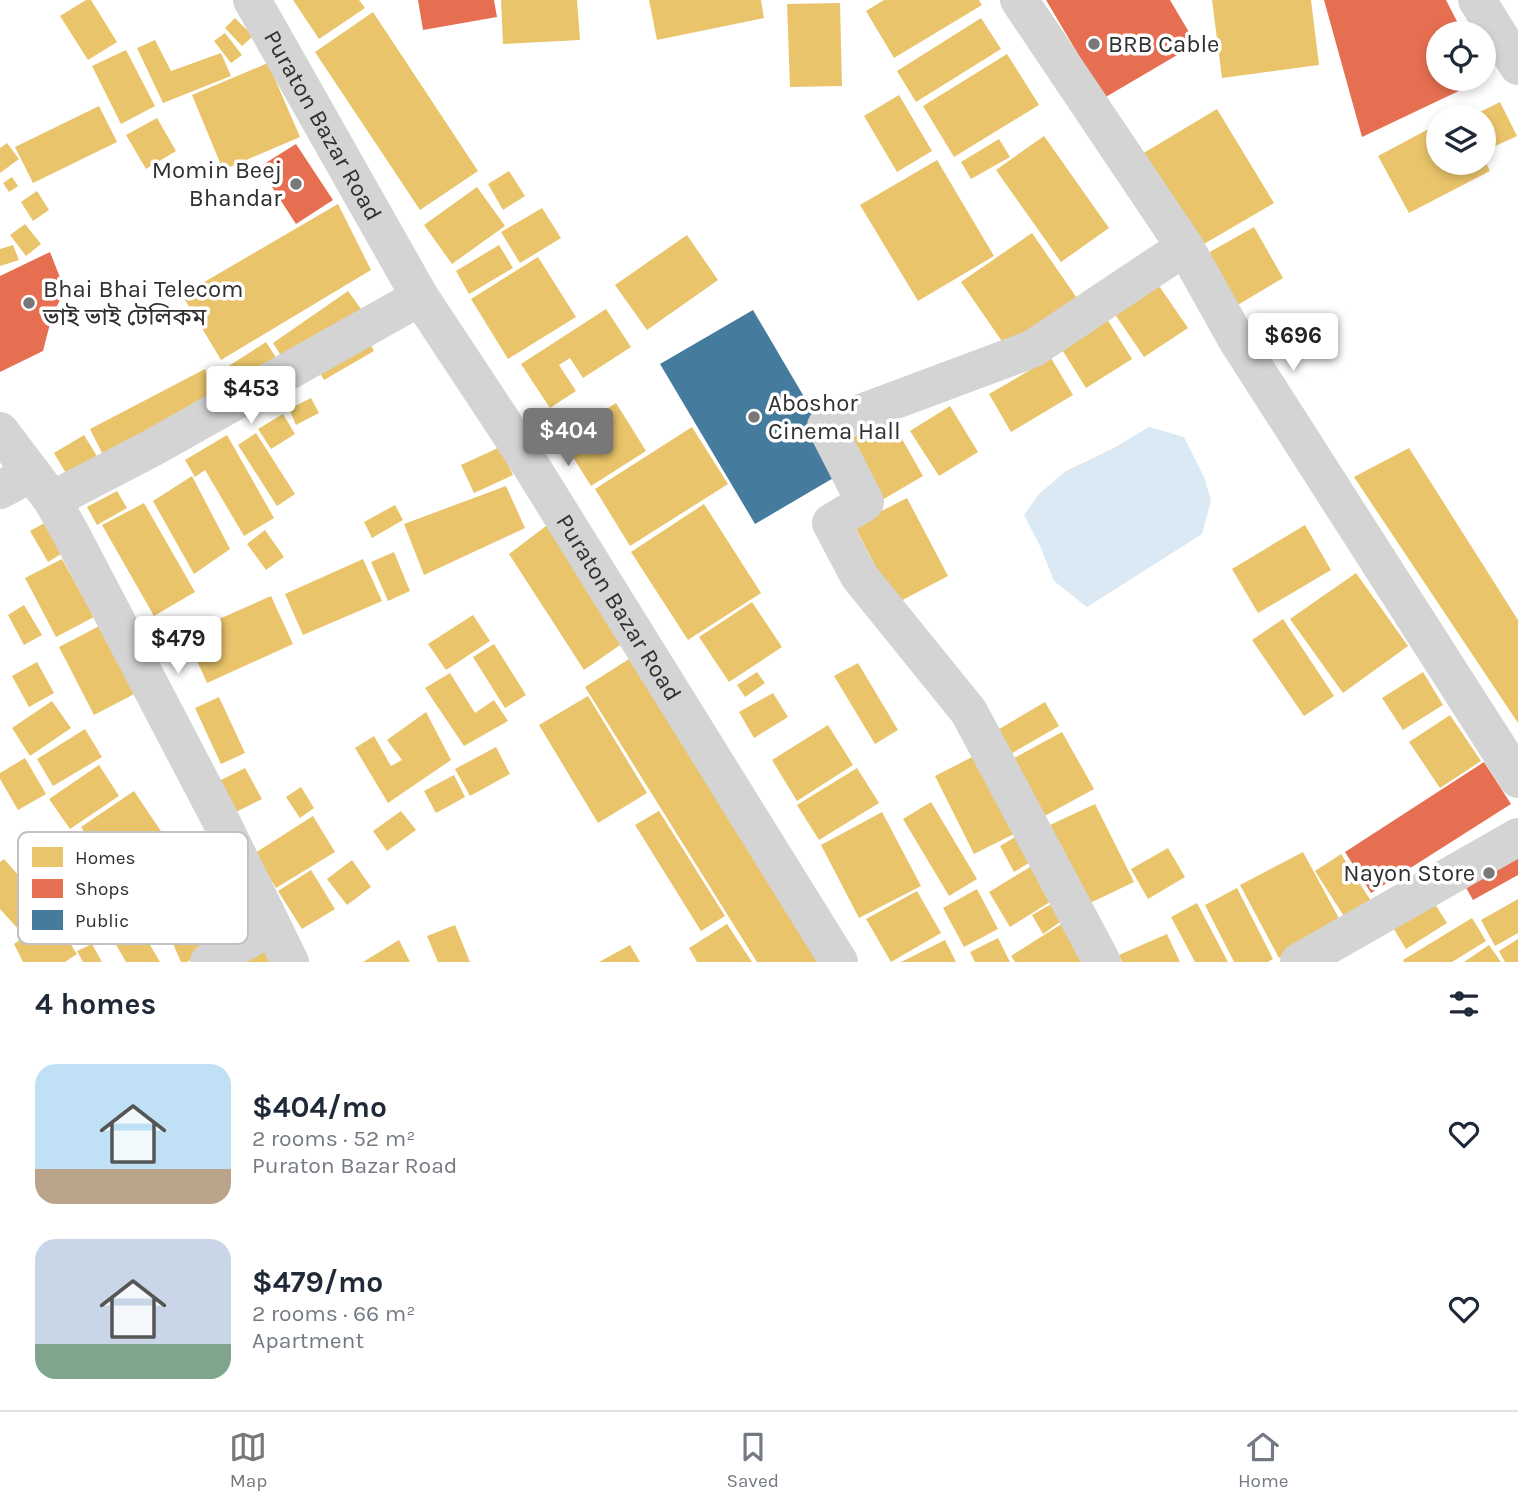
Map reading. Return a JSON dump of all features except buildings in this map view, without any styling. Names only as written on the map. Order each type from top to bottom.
[{"type":"street","name":"Puraton Bazar Road","points":[[252,0],[419,297],[523,453],[839,962]]},
{"type":"street","points":[[1019,0],[1185,247],[1237,340],[1518,779]]},
{"type":"street","points":[[1477,0],[1518,66]]},
{"type":"street","points":[[1102,962],[970,712],[859,576],[831,523],[864,502],[826,426],[1032,349],[1185,247]]},
{"type":"street","points":[[28,488],[152,448],[419,297]]},
{"type":"street","points":[[0,431],[28,488],[226,832]]},
{"type":"street","points":[[1299,962],[1518,836]]},
{"type":"street","points":[[248,877],[290,962]]},
{"type":"street","points":[[248,940],[272,926]]},
{"type":"street","points":[[209,962],[240,944]]},
{"type":"shaded area","points":[[1149,427],[1184,437],[1205,479],[1211,501],[1202,534],[1087,607],[1054,581],[1024,515],[1039,494],[1066,471],[1114,448]]},
{"type":"place","name":"BRB Cable","points":[[1094,44]]},
{"type":"place","name":"Momin Beej Bhandar","points":[[296,184]]},
{"type":"place","name":"Bhai Bhai Telecom ভাই ভাই টেলিকম","points":[[29,303]]},
{"type":"place","name":"Aboshor Cinema Hall","points":[[754,417]]},
{"type":"place","name":"Nayon Store","points":[[1489,873]]}]
